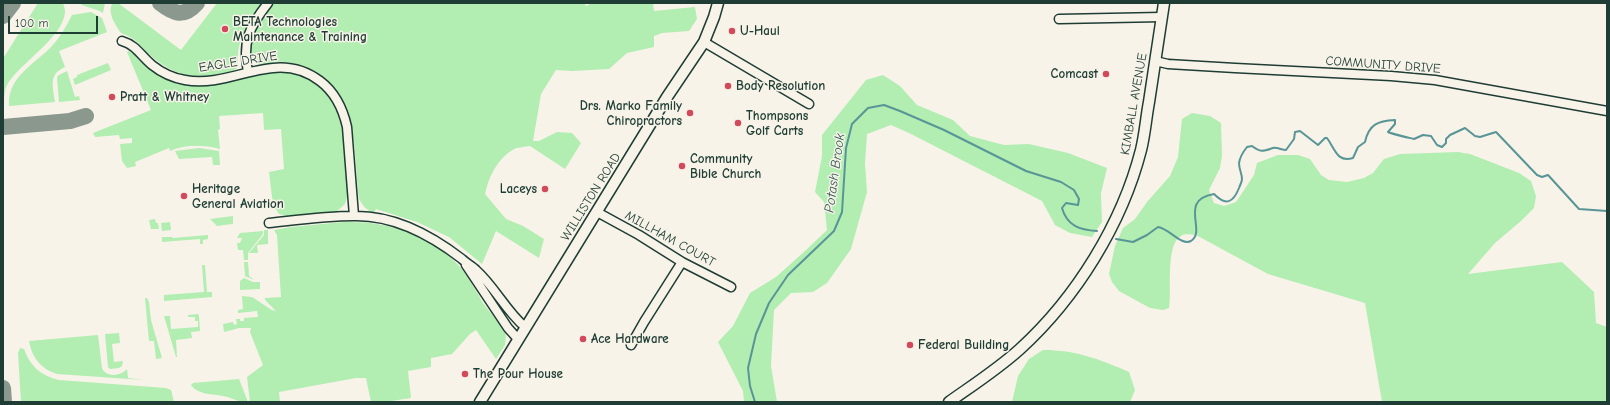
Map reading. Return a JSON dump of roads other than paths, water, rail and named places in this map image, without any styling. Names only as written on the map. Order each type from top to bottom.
[{"type":"main road","name":"WILLISTON ROAD","points":[[480,402],[663,103],[704,42],[718,3]]},
{"type":"main road","name":"KIMBALL AVENUE","points":[[949,402],[995,369],[1038,332],[1069,295],[1095,256],[1129,188],[1141,149],[1164,3]]},
{"type":"street","points":[[248,72],[245,56],[247,38],[254,21],[268,3]]},
{"type":"street","points":[[1059,18],[1162,17]]},
{"type":"street","name":"EAGLE DRIVE","points":[[122,41],[136,47],[162,72],[180,79],[207,81],[271,68],[292,68],[312,75],[323,83],[335,96],[343,111],[347,127],[354,216]]},
{"type":"street","points":[[704,42],[810,104]]},
{"type":"street","name":"COMMUNITY DRIVE","points":[[1155,61],[1168,64],[1427,79],[1607,111]]},
{"type":"street","name":"MILLHAM COURT","points":[[597,212],[682,262],[731,287]]},
{"type":"street","points":[[269,223],[354,216],[387,220],[419,231],[442,244],[475,269],[484,278],[509,312],[525,327]]},
{"type":"street","points":[[463,260],[508,328],[518,339]]},
{"type":"street","points":[[631,345],[682,262]]},
{"type":"waterway","name":"Potash Brook","points":[[755,402],[750,386],[748,368],[756,334],[769,303],[788,275],[834,231],[842,212],[846,148],[852,124],[868,108],[884,105],[900,111],[944,130],[1026,171],[1061,182],[1074,190],[1079,199],[1078,205],[1066,203],[1062,208],[1067,219],[1075,226],[1085,230],[1097,231]]},
{"type":"waterway","name":"Potash Brook","points":[[1116,239],[1133,242],[1147,235],[1158,227],[1183,241],[1191,241],[1195,236],[1196,230],[1195,209],[1197,202],[1203,197],[1214,194],[1222,200],[1229,201],[1232,200],[1237,193],[1242,180],[1239,161],[1247,147],[1252,146],[1262,151],[1275,148],[1286,150],[1294,139],[1295,132],[1300,131],[1318,145],[1325,138],[1327,138],[1337,154],[1343,159],[1348,159],[1353,158],[1358,147],[1365,142],[1372,127],[1384,121],[1395,120],[1395,124],[1388,132],[1414,139],[1423,135],[1431,136],[1437,145],[1442,147],[1450,135],[1465,128],[1475,136],[1480,137],[1496,132],[1537,175],[1542,177],[1548,175],[1579,209],[1607,211]]},
{"type":"place","name":"BETA Technologies Maintenance & Training","points":[[225,29]]},
{"type":"place","name":"U-Haul","points":[[732,31]]},
{"type":"place","name":"Comcast","points":[[1106,74]]},
{"type":"place","name":"Body Resolution","points":[[728,86]]},
{"type":"place","name":"Pratt & Whitney","points":[[112,97]]},
{"type":"place","name":"Drs. Marko Family Chiropractors","points":[[690,113]]},
{"type":"place","name":"Thompsons Golf Carts","points":[[738,123]]},
{"type":"place","name":"Community Bible Church","points":[[682,166]]},
{"type":"place","name":"Laceys","points":[[545,189]]},
{"type":"place","name":"Heritage General Aviation","points":[[184,196]]},
{"type":"place","name":"Ace Hardware","points":[[583,339]]},
{"type":"place","name":"Federal Building","points":[[910,345]]},
{"type":"place","name":"The Pour House","points":[[465,374]]}]
